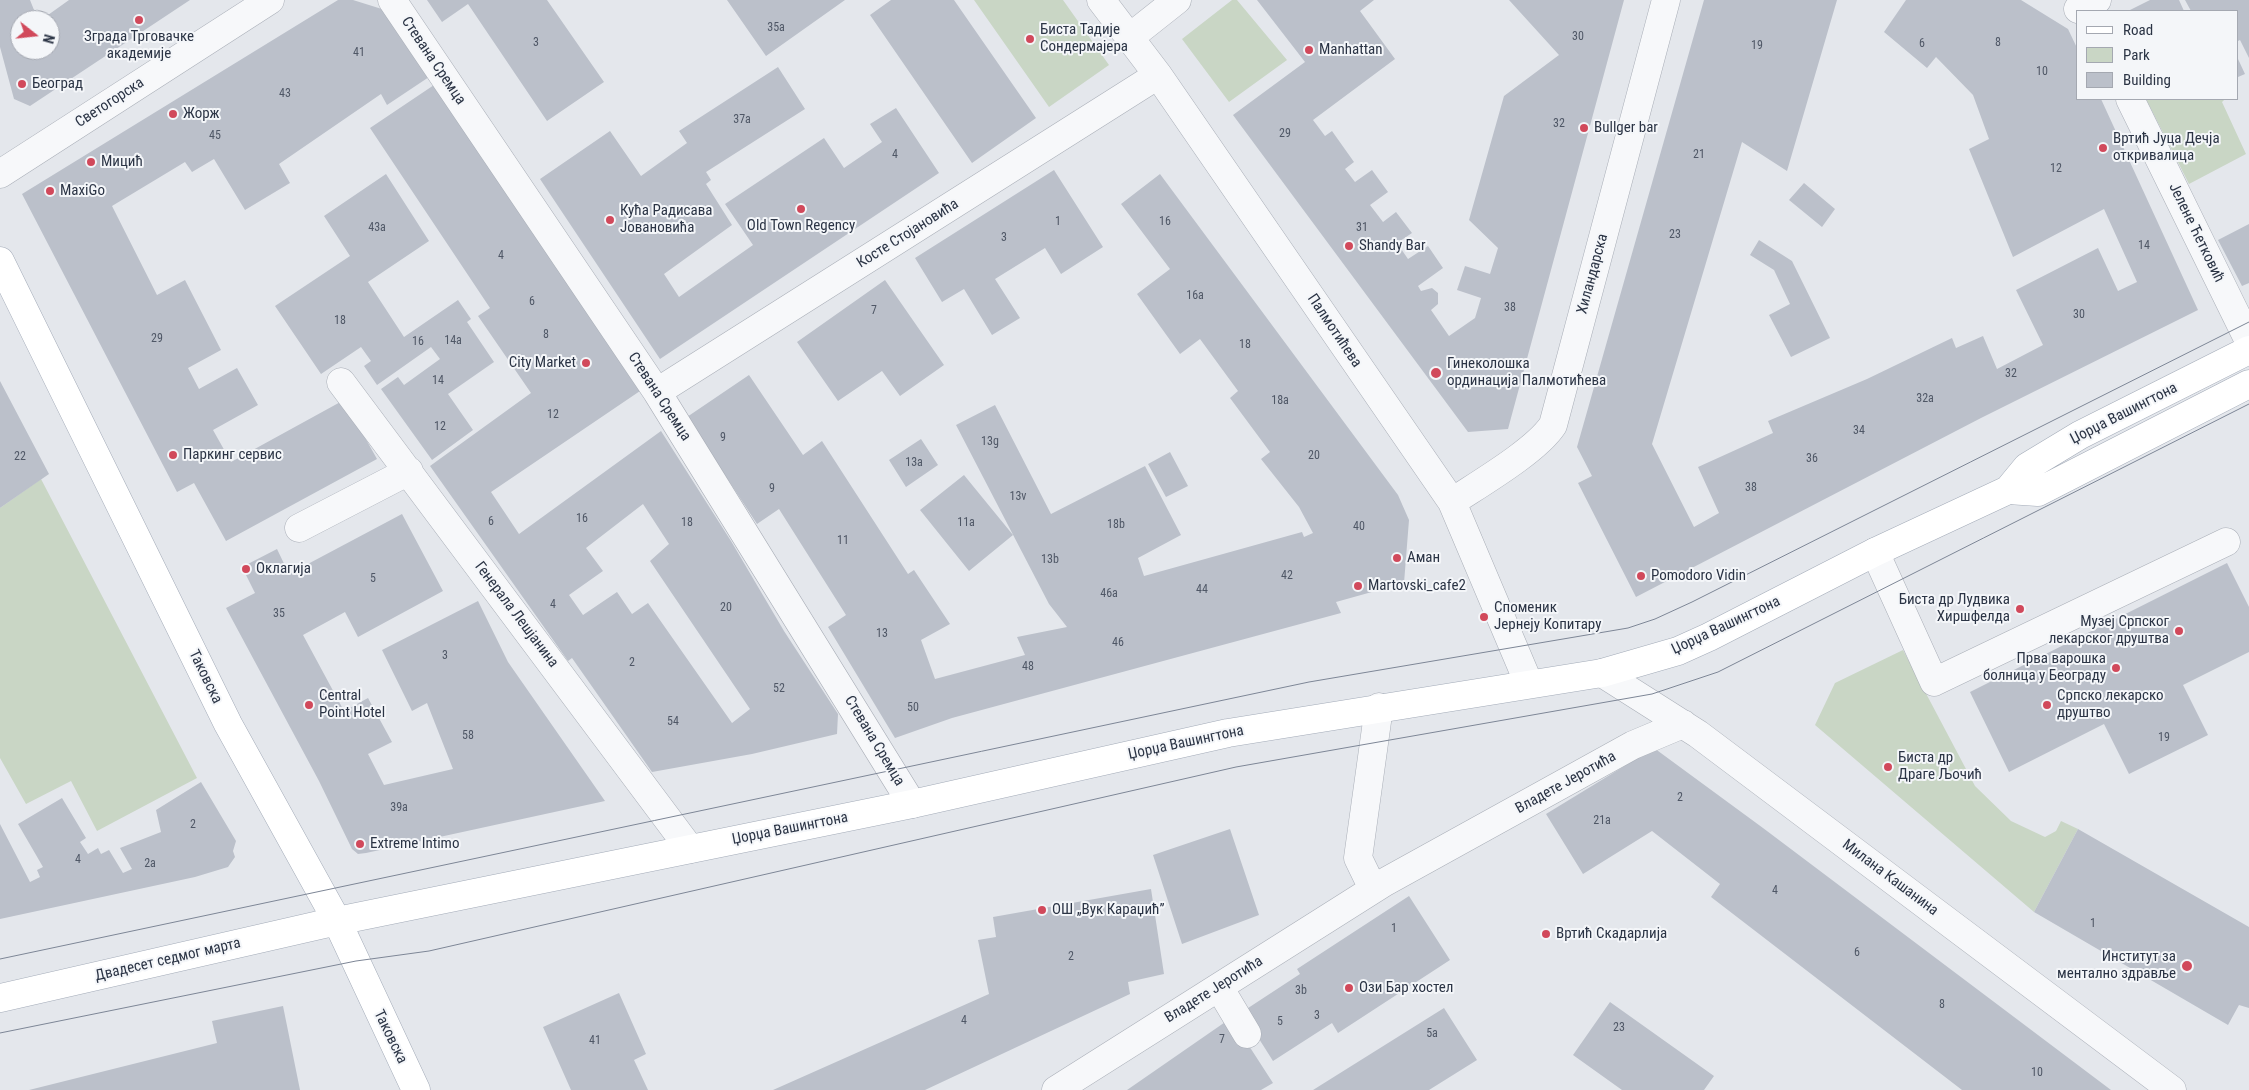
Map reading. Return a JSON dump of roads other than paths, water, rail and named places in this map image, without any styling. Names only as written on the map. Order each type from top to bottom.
[{"type":"main road","name":"Таковска","points":[[0,261],[228,724],[337,921],[416,1090]]},
{"type":"main road","name":"Џорџа Вашингтона","points":[[337,921],[912,804],[1228,733],[1379,707],[1602,673],[1678,651],[1875,552],[2008,490],[2027,467],[2080,435],[2249,350]]},
{"type":"main road","name":"Џорџа Вашингтона","points":[[2008,490],[2038,492],[2249,384]]},
{"type":"main road","name":"Двадесет седмог марта","points":[[0,998],[337,921]]},
{"type":"street","name":"Светогорска","points":[[0,174],[270,0]]},
{"type":"street","name":"Стевана Сремца","points":[[392,0],[657,392],[912,804]]},
{"type":"street","name":"Палмотићева","points":[[1101,0],[1158,75],[1452,502],[1529,684]]},
{"type":"street","points":[[1129,38],[1177,0]]},
{"type":"street","name":"Хиландарска","points":[[1452,502],[1506,466],[1542,438],[1553,425],[1666,0]]},
{"type":"street","name":"Косте Стојановића","points":[[657,392],[1158,75]]},
{"type":"street","name":"Јелене Ћетковић","points":[[2130,100],[2249,341]]},
{"type":"street","name":"Генерала Лешјанина","points":[[341,382],[690,849]]},
{"type":"street","points":[[299,528],[409,471]]},
{"type":"street","points":[[1875,552],[1934,682],[2226,542]]},
{"type":"street","name":"Милана Кашанина","points":[[1602,673],[1698,734],[2172,1090]]},
{"type":"street","points":[[1373,889],[1358,858],[1379,707]]},
{"type":"street","name":"Владете Јеротића","points":[[1056,1090],[1373,889],[1633,745],[1683,724]]},
{"type":"street","points":[[1220,987],[1247,1034]]},
{"type":"tram line","points":[[0,959],[1309,682],[1628,628],[1655,619],[1692,602],[2249,322]]},
{"type":"tram line","points":[[0,1033],[356,961],[429,951],[1236,767],[1652,694],[1718,672],[2249,404]]},
{"type":"place","name":"Зграда Трговачке академије","points":[[139,20]]},
{"type":"place","name":"Биста Тадије Сондермајера","points":[[1030,39]]},
{"type":"place","name":"Manhattan","points":[[1309,50]]},
{"type":"place","name":"Београд","points":[[22,84]]},
{"type":"place","name":"Жорж","points":[[173,114]]},
{"type":"place","name":"Bullger bar","points":[[1584,128]]},
{"type":"place","name":"Вртић Јуца Дечја откривалица","points":[[2103,148]]},
{"type":"place","name":"Мицић","points":[[91,162]]},
{"type":"place","name":"MaxiGo","points":[[50,191]]},
{"type":"place","name":"Old Town Regency","points":[[801,209]]},
{"type":"place","name":"Кућа Радисава Јовановића","points":[[610,220]]},
{"type":"place","name":"Shandy Bar","points":[[1349,246]]},
{"type":"place","name":"City Market","points":[[586,363]]},
{"type":"place","name":"Гинеколошка ординација Палмотићева","points":[[1436,373]]},
{"type":"place","name":"Паркинг сервис","points":[[173,455]]},
{"type":"place","name":"Аман","points":[[1397,558]]},
{"type":"place","name":"Оклагија","points":[[246,569]]},
{"type":"place","name":"Pomodoro Vidin","points":[[1641,576]]},
{"type":"place","name":"Martovski_cafe2","points":[[1358,586]]},
{"type":"place","name":"Биста др Лудвика Хиршфелда","points":[[2020,609]]},
{"type":"place","name":"Споменик Јернеју Копитару","points":[[1484,617]]},
{"type":"place","name":"Музеј Српског лекарског друштва","points":[[2179,631]]},
{"type":"place","name":"Прва варошка болница у Београду","points":[[2116,668]]},
{"type":"place","name":"Central Point Hotel","points":[[309,705]]},
{"type":"place","name":"Српско лекарско друштво","points":[[2047,705]]},
{"type":"place","name":"Биста др Драге Љочић","points":[[1888,767]]},
{"type":"place","name":"Extreme Intimo","points":[[360,844]]},
{"type":"place","name":"ОШ „Вук Караџић”","points":[[1042,910]]},
{"type":"place","name":"Вртић Скадарлија","points":[[1546,934]]},
{"type":"place","name":"Институт за ментално здравље","points":[[2187,966]]},
{"type":"place","name":"Ози Бар хостел","points":[[1349,988]]}]
